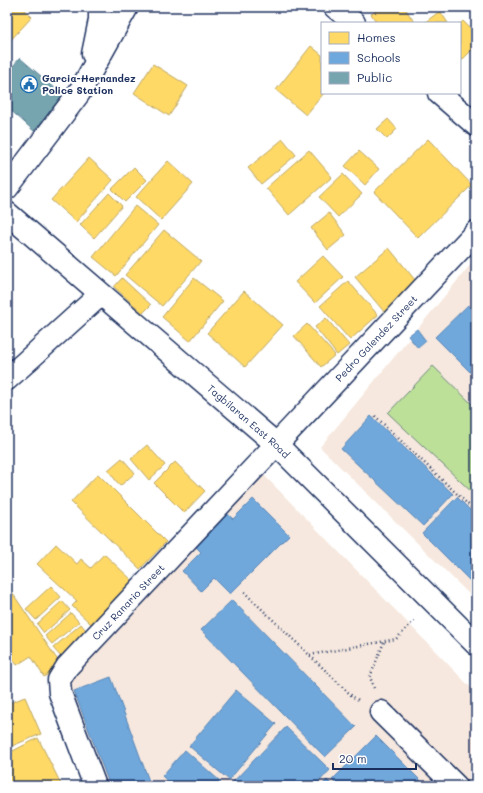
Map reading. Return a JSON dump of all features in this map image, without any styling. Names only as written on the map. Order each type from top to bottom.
[{"type":"street","points":[[79,93],[94,50],[100,20],[100,7]]},
{"type":"street","points":[[7,188],[79,93],[127,7]]},
{"type":"street","points":[[335,7],[353,22]]},
{"type":"street","points":[[440,94],[476,125]]},
{"type":"street","name":"Tagbilaran East Road","points":[[7,213],[100,295],[276,444],[476,644]]},
{"type":"street","name":"Pedro Galendez Street","points":[[276,444],[476,232]]},
{"type":"street","points":[[7,379],[100,295]]},
{"type":"street","name":"Cruz Ranario Street","points":[[95,786],[60,693],[59,680],[67,667],[276,444]]},
{"type":"street","points":[[381,712],[456,786]]},
{"type":"path","points":[[375,416],[476,512]]},
{"type":"path","points":[[244,592],[353,697],[381,712]]},
{"type":"path","points":[[310,655],[396,639],[433,601]]},
{"type":"path","points":[[381,712],[370,677],[384,642]]},
{"type":"shaded area","points":[[476,258],[476,601],[320,447]]},
{"type":"shaded area","points":[[262,473],[476,693],[476,786],[104,786],[65,683]]},
{"type":"green space","points":[[433,366],[476,408],[476,496],[388,413]]},
{"type":"building: Homes","points":[[7,7],[22,7],[32,17],[7,44]]},
{"type":"building: Homes","points":[[382,7],[404,7],[414,22],[376,22],[371,14]]},
{"type":"building: Homes","points":[[440,11],[447,22],[425,22]]},
{"type":"building: Homes","points":[[463,21],[476,34],[476,46],[461,61],[461,23]]},
{"type":"building: Homes","points":[[311,46],[321,54],[321,94],[323,94],[306,115],[276,90]]},
{"type":"building: Homes","points":[[153,64],[188,86],[169,116],[134,93]]},
{"type":"building: Homes","points":[[388,119],[397,129],[387,139],[377,129]]},
{"type":"building: Homes","points":[[283,139],[296,155],[261,184],[248,168]]},
{"type":"building: Homes","points":[[428,139],[472,185],[418,238],[374,192]]},
{"type":"building: Homes","points":[[309,150],[332,177],[289,215],[266,188]]},
{"type":"building: Homes","points":[[359,151],[379,169],[365,185],[345,166]]},
{"type":"building: Homes","points":[[89,158],[113,180],[76,222],[51,200]]},
{"type":"building: Homes","points":[[168,161],[193,184],[161,220],[136,197]]},
{"type":"building: Homes","points":[[134,167],[147,180],[125,202],[112,189]]},
{"type":"building: Homes","points":[[343,174],[362,194],[338,217],[319,197]]},
{"type":"building: Homes","points":[[109,193],[122,206],[94,238],[80,225]]},
{"type":"building: Homes","points":[[135,206],[158,225],[116,276],[93,257]]},
{"type":"building: Homes","points":[[329,213],[346,235],[328,250],[311,228]]},
{"type":"building: Homes","points":[[164,230],[201,261],[162,306],[125,275]]},
{"type":"building: Homes","points":[[389,248],[420,286],[386,314],[355,277]]},
{"type":"building: Homes","points":[[323,256],[343,277],[315,303],[295,282]]},
{"type":"building: Homes","points":[[122,278],[151,305],[143,313],[114,287]]},
{"type":"building: Homes","points":[[194,278],[223,301],[190,341],[162,317]]},
{"type":"building: Homes","points":[[348,281],[378,315],[350,340],[320,306]]},
{"type":"building: Homes","points":[[244,291],[283,325],[245,367],[207,333]]},
{"type":"building: Homes","points":[[326,318],[349,345],[337,355],[315,327]]},
{"type":"building: Homes","points":[[307,324],[335,355],[321,367],[294,336]]},
{"type":"building: Homes","points":[[147,445],[165,465],[149,480],[131,459]]},
{"type":"building: Homes","points":[[122,458],[135,473],[120,486],[108,470]]},
{"type":"building: Homes","points":[[175,462],[205,491],[184,513],[154,483]]},
{"type":"building: Homes","points":[[98,474],[166,542],[140,569],[71,502]]},
{"type":"building: Homes","points":[[56,544],[77,564],[81,559],[91,568],[104,554],[133,581],[91,624],[72,606],[77,601],[37,564]]},
{"type":"building: Homes","points":[[7,585],[61,665],[44,677],[31,656],[17,665],[7,650]]},
{"type":"building: Homes","points":[[51,586],[61,597],[36,620],[26,609]]},
{"type":"building: Homes","points":[[62,601],[70,610],[44,633],[37,624]]},
{"type":"building: Homes","points":[[71,613],[79,622],[52,644],[45,636]]},
{"type":"building: Homes","points":[[81,624],[89,634],[62,658],[53,648]]},
{"type":"building: Homes","points":[[7,666],[12,673],[7,676]]},
{"type":"building: Homes","points":[[25,697],[41,734],[7,748],[7,704]]},
{"type":"building: Homes","points":[[38,738],[62,786],[7,786],[7,754]]},
{"type":"building: Schools","points":[[468,305],[476,313],[476,378],[435,337]]},
{"type":"building: Schools","points":[[417,329],[426,341],[418,348],[408,336]]},
{"type":"building: Schools","points":[[371,416],[453,494],[423,526],[341,449]]},
{"type":"building: Schools","points":[[457,497],[476,516],[476,587],[422,533]]},
{"type":"building: Schools","points":[[253,499],[289,535],[230,594],[214,578],[201,591],[182,571],[201,552],[187,538],[219,506],[233,519]]},
{"type":"building: Schools","points":[[232,600],[356,727],[325,757],[201,630]]},
{"type":"building: Schools","points":[[111,677],[149,781],[136,786],[110,786],[74,691]]},
{"type":"building: Schools","points":[[236,690],[276,724],[229,780],[189,746]]},
{"type":"building: Schools","points":[[286,727],[330,770],[315,786],[229,786]]},
{"type":"building: Schools","points":[[376,736],[426,786],[338,786],[332,780]]},
{"type":"building: Schools","points":[[185,750],[221,782],[217,786],[173,786],[162,776]]},
{"type":"building: Schools","points":[[327,780],[333,786],[321,786]]},
{"type":"building: Public","name":"Garcia-Hernandez Police Station","points":[[20,58],[64,96],[34,131],[7,107],[7,73]]},
{"type":"place","name":"Garcia-Hernandez Police Station","points":[[29,84]]}]
